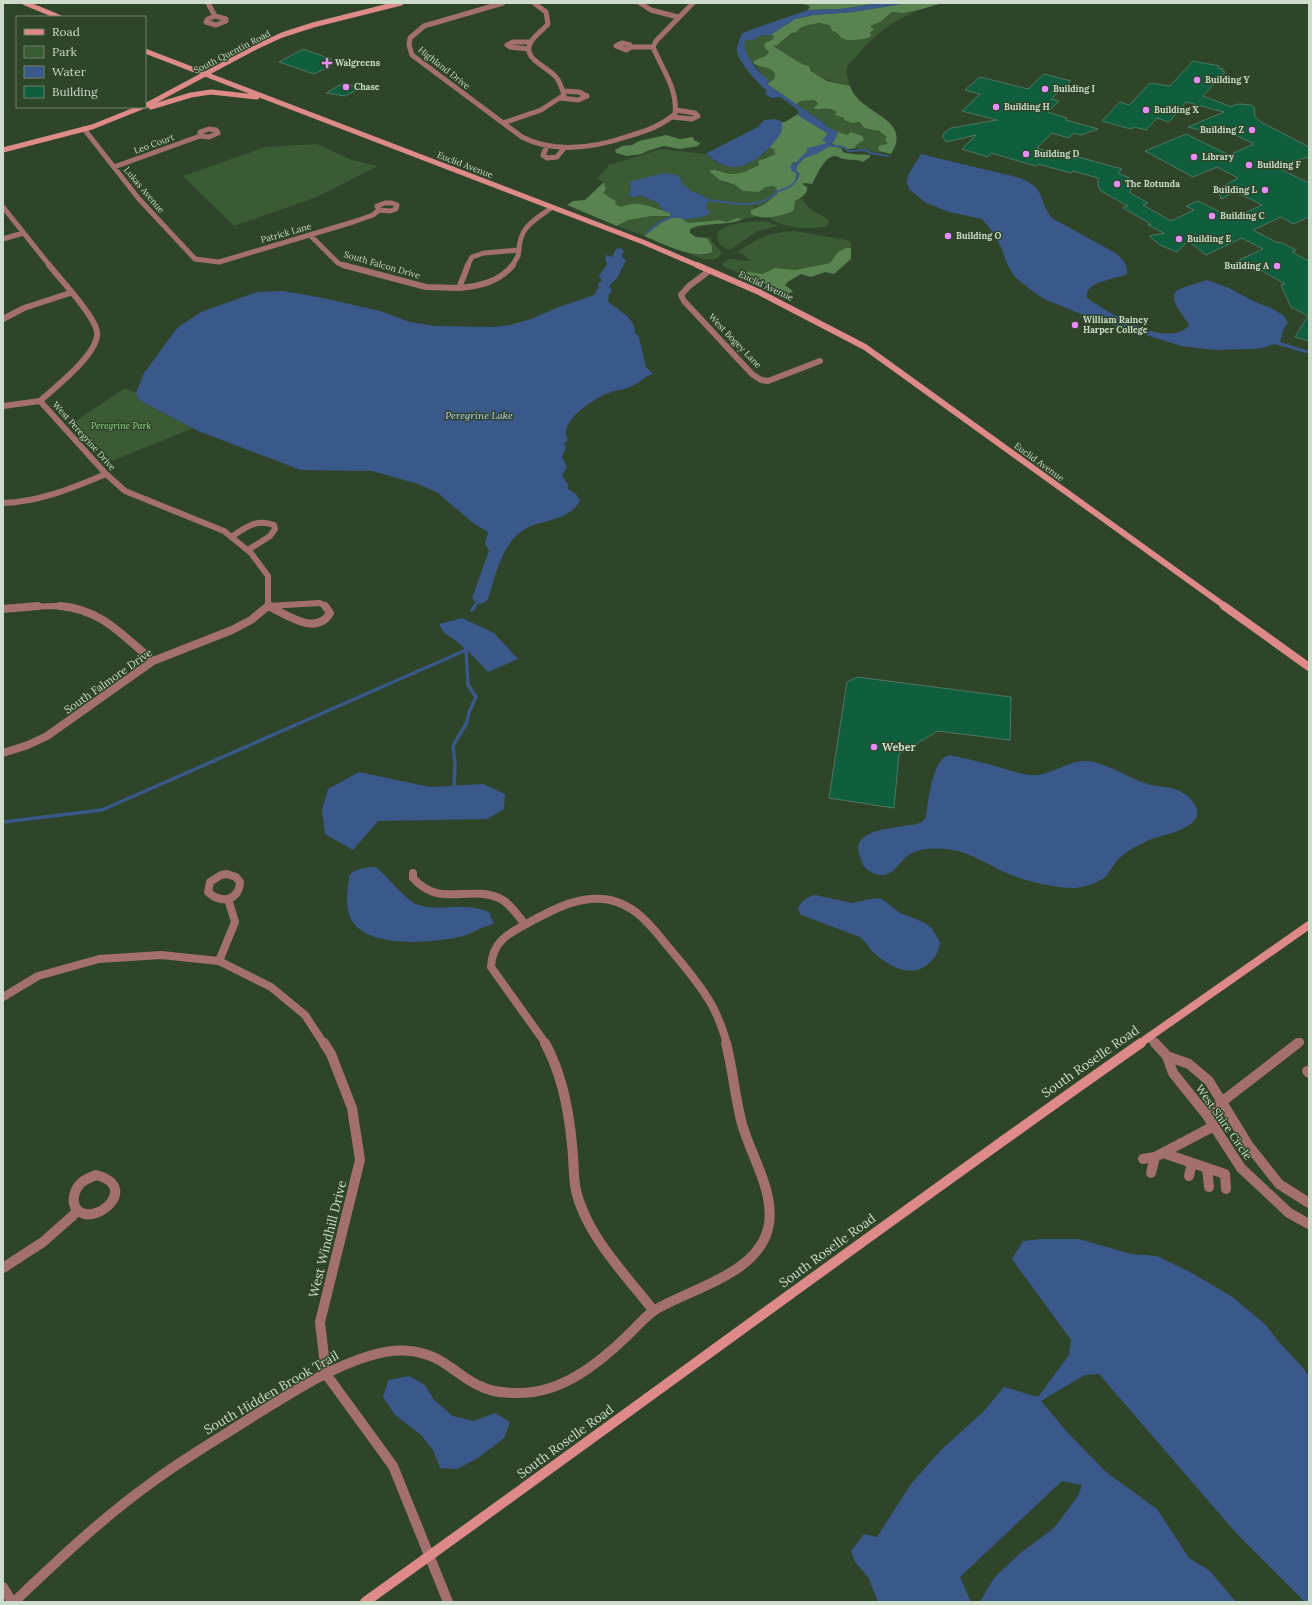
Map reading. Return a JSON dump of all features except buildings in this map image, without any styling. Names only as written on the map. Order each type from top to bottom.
[{"type":"main road","points":[[25,3],[57,16]]},
{"type":"main road","name":"South Quentin Road","points":[[146,105],[256,47],[282,35],[401,3]]},
{"type":"main road","name":"Euclid Avenue","points":[[146,51],[643,242],[759,292],[865,347],[1309,667]]},
{"type":"main road","points":[[133,112],[191,95],[206,93],[222,93],[269,99]]},
{"type":"main road","name":"South Quentin Road","points":[[3,150],[84,129],[140,108]]},
{"type":"main road","name":"South Roselle Road","points":[[365,1602],[580,1448],[990,1148],[1309,925]]},
{"type":"street","points":[[208,3],[215,16]]},
{"type":"street","name":"Highland Drive","points":[[503,3],[480,7],[424,26],[413,33],[408,39],[408,46],[412,55],[528,140],[547,146],[564,148],[590,147],[612,142],[650,130],[672,117]]},
{"type":"street","points":[[503,123],[541,110],[564,95],[561,84],[554,75],[537,63],[530,55],[528,49],[530,42],[548,24],[546,12],[534,3]]},
{"type":"street","points":[[640,3],[651,10],[678,17]]},
{"type":"street","points":[[676,110],[695,113],[698,116],[692,119],[672,117],[676,110],[677,103],[675,94],[657,59],[653,47],[656,41],[693,3]]},
{"type":"street","points":[[528,49],[510,48],[507,45],[512,42],[530,42]]},
{"type":"street","points":[[631,47],[653,47]]},
{"type":"street","points":[[560,98],[578,100],[587,96],[585,93],[563,91]]},
{"type":"street","name":"Lukas Avenue","points":[[84,129],[139,199],[195,259]]},
{"type":"street","name":"Leo Court","points":[[114,167],[200,136]]},
{"type":"street","points":[[547,146],[543,155],[549,159],[556,157],[564,148]]},
{"type":"street","name":"West Peregrine Drive","points":[[3,207],[93,322],[97,330],[97,338],[84,359],[40,401],[106,474],[125,490],[224,531],[248,550],[268,576],[268,606]]},
{"type":"street","name":"South Falcon Drive","points":[[311,236],[338,263],[349,268],[426,287],[459,288],[481,286],[500,277],[513,266],[519,254],[518,243],[521,235],[528,225],[551,208]]},
{"type":"street","name":"Patrick Lane","points":[[195,259],[219,262],[271,245],[311,236],[373,215],[379,210]]},
{"type":"street","points":[[3,239],[23,233]]},
{"type":"street","points":[[459,288],[466,268],[472,257],[484,253],[519,250]]},
{"type":"street","name":"West Bogey Lane","points":[[709,271],[681,295],[684,301],[752,374],[761,380],[768,381],[820,361]]},
{"type":"street","points":[[3,318],[24,308],[70,293]]},
{"type":"street","points":[[3,406],[40,401]]},
{"type":"street","points":[[3,502],[30,502],[50,497],[106,474]]},
{"type":"street","points":[[231,537],[253,523],[261,521],[274,525],[275,529],[270,536],[248,550]]},
{"type":"street","points":[[320,603],[327,607],[330,613],[321,623],[315,625],[307,624],[268,606],[320,603]]},
{"type":"street","points":[[3,609],[52,605],[72,607],[87,611],[104,619],[153,661]]},
{"type":"street","name":"South Falmore Drive","points":[[3,753],[28,745],[47,736],[153,661],[232,630],[251,620],[268,606]]},
{"type":"street","points":[[413,873],[413,878],[416,884],[424,890],[448,894],[490,894],[501,898],[525,924]]},
{"type":"street","points":[[3,997],[38,976],[99,959],[161,955],[219,960],[235,922],[228,899]]},
{"type":"street","name":"South Hidden Brook Trail","points":[[13,1602],[86,1534],[173,1467],[326,1374],[348,1363],[370,1355],[393,1351],[416,1351],[437,1358],[482,1388],[511,1393],[533,1393],[558,1386],[597,1364],[653,1310],[746,1264],[758,1250],[767,1234],[770,1216],[767,1194],[743,1128],[724,1034],[710,999],[648,924],[636,912],[620,903],[591,899],[559,905],[501,938],[494,948],[490,958],[491,967],[536,1028],[555,1065],[569,1121],[573,1153],[573,1170],[578,1197],[587,1220],[599,1240],[653,1310]]},
{"type":"street","name":"West Windhill Drive","points":[[219,960],[271,987],[305,1015],[331,1054],[352,1108],[360,1160],[320,1322],[326,1374],[393,1466],[448,1602]]},
{"type":"street","name":"West Shire Circle","points":[[1149,1037],[1167,1056],[1173,1073],[1206,1114],[1241,1168],[1289,1213],[1309,1224]]},
{"type":"street","points":[[1206,1114],[1300,1042]]},
{"type":"street","name":"West Shire Circle","points":[[1167,1056],[1189,1064],[1209,1082],[1249,1146],[1279,1184],[1309,1203]]},
{"type":"street","points":[[1142,1159],[1159,1155],[1214,1126]]},
{"type":"street","points":[[1159,1155],[1192,1163],[1225,1174],[1226,1189]]},
{"type":"street","points":[[1151,1173],[1159,1155]]},
{"type":"street","points":[[1188,1176],[1192,1163]]},
{"type":"street","points":[[1207,1168],[1209,1187]]},
{"type":"street","points":[[96,1175],[111,1179],[115,1185],[116,1192],[114,1200],[108,1206],[101,1212],[92,1214],[84,1214],[78,1211],[74,1205],[73,1198],[75,1190],[81,1183],[96,1175]]},
{"type":"street","points":[[3,1268],[43,1242],[78,1211]]},
{"type":"street","points":[[3,1587],[13,1602]]},
{"type":"green space","points":[[799,3],[880,3],[841,9],[808,10],[810,6]]},
{"type":"green space","points":[[907,3],[943,3],[904,13],[892,12],[880,22],[870,26],[874,30],[870,32],[871,36],[865,39],[852,40],[842,38],[837,33],[832,31],[830,25],[819,23],[800,28],[777,45],[773,46],[802,64],[809,66],[811,71],[827,81],[850,86],[856,96],[864,104],[891,124],[896,132],[896,142],[891,154],[879,151],[878,147],[888,144],[885,140],[887,137],[879,131],[865,128],[859,122],[853,123],[844,120],[844,118],[835,115],[836,112],[831,109],[813,108],[818,104],[814,100],[801,101],[796,104],[767,84],[775,78],[773,71],[753,63],[769,52],[764,47],[765,43],[773,39],[774,36],[770,35],[795,19],[813,15],[853,12]]},
{"type":"green space","points":[[922,9],[902,18],[879,33],[849,64],[847,67],[847,73],[850,86],[833,82],[821,77],[809,66],[802,64],[773,46],[804,26],[819,23],[830,25],[832,31],[838,32],[839,35],[860,40],[870,32],[869,26],[880,22],[892,12],[904,13]]},
{"type":"green space","points":[[759,36],[774,36],[773,39],[768,41],[768,53],[753,63],[744,49],[746,40],[753,40]]},
{"type":"green space","points":[[755,65],[769,68],[775,74],[775,78],[770,81],[764,78]]},
{"type":"green space","points":[[813,100],[818,105],[813,107],[817,109],[831,110],[836,113],[838,117],[864,125],[884,135],[888,144],[881,145],[879,151],[884,153],[856,148],[855,146],[863,142],[849,132],[847,135],[838,133],[796,104],[801,101]]},
{"type":"green space","points":[[798,114],[827,133],[827,143],[808,151],[797,162],[792,163],[797,174],[795,179],[800,174],[796,171],[797,166],[804,158],[830,146],[841,148],[843,152],[846,153],[870,155],[870,157],[863,162],[858,160],[847,160],[836,156],[828,159],[824,162],[812,184],[802,184],[807,187],[807,189],[802,197],[795,201],[794,210],[773,217],[755,216],[751,214],[751,210],[765,204],[778,193],[776,188],[773,186],[766,187],[759,192],[743,191],[735,185],[720,180],[710,172],[711,170],[714,170],[728,174],[742,173],[759,165],[758,161],[776,154],[774,152],[775,150],[769,147],[781,132],[782,122],[785,122]]},
{"type":"green space","points":[[838,132],[847,135],[851,132],[862,136],[864,140],[855,146],[856,148],[849,149],[832,144]]},
{"type":"green space","points":[[666,135],[680,139],[693,137],[694,140],[700,143],[698,146],[680,149],[664,146],[642,154],[627,156],[616,153],[615,150],[622,146],[632,145],[639,141]]},
{"type":"green space","points":[[317,144],[352,160],[378,166],[317,197],[234,226],[183,176],[265,147]]},
{"type":"green space","points":[[769,147],[775,150],[777,154],[763,158],[753,168],[739,174],[728,174],[717,169],[716,176],[726,183],[735,185],[743,191],[759,192],[766,187],[773,186],[776,188],[778,193],[765,204],[754,207],[751,214],[756,217],[743,219],[736,218],[727,222],[720,220],[688,223],[684,220],[702,217],[706,208],[704,196],[691,191],[681,183],[681,178],[631,188],[628,193],[637,197],[642,196],[658,203],[662,210],[637,204],[626,204],[621,207],[615,204],[616,201],[603,193],[606,186],[604,182],[597,179],[609,165],[661,149],[705,154],[716,162],[749,164],[755,158],[763,155]]},
{"type":"green space","points":[[604,182],[606,189],[603,193],[616,201],[615,204],[621,207],[633,204],[646,205],[670,213],[671,216],[652,216],[628,220],[617,226],[567,205],[573,201],[585,200]]},
{"type":"green space","points":[[802,198],[808,207],[829,221],[827,226],[820,228],[797,228],[782,224],[769,218],[794,210],[795,201]]},
{"type":"green space","points":[[652,216],[671,216],[671,218],[661,223],[644,236],[618,226],[628,220]]},
{"type":"green space","points":[[671,218],[681,218],[688,223],[720,220],[727,222],[736,218],[743,219],[730,223],[703,225],[690,229],[690,233],[696,237],[707,238],[712,246],[712,252],[696,254],[687,253],[669,247],[644,236],[661,223]]},
{"type":"green space","points":[[759,221],[769,222],[778,226],[758,231],[731,249],[720,244],[717,233],[726,227]]},
{"type":"green space","points":[[795,231],[851,241],[851,248],[841,251],[830,263],[795,270],[775,268],[762,274],[742,271],[739,273],[723,266],[723,263],[729,259],[749,260],[743,254],[736,253],[757,240],[771,234]]},
{"type":"green space","points":[[710,236],[712,242],[722,253],[716,259],[712,260],[693,255],[706,255],[712,246],[707,238]]},
{"type":"green space","points":[[846,248],[851,248],[851,259],[834,274],[825,272],[811,277],[801,274],[785,285],[793,291],[789,294],[739,273],[742,271],[762,274],[775,268],[795,270],[830,263],[838,252]]},
{"type":"green space","name":"Peregrine Park","points":[[125,388],[136,393],[139,400],[193,428],[112,461],[74,422]]},
{"type":"water","points":[[880,3],[907,3],[853,12],[813,15],[795,19],[770,35],[759,36],[753,40],[746,40],[745,50],[756,68],[770,81],[767,84],[824,123],[826,126],[838,132],[833,142],[829,146],[814,155],[804,158],[797,166],[796,171],[800,174],[796,180],[797,174],[792,171],[790,166],[808,151],[806,150],[808,148],[827,143],[822,140],[827,133],[799,116],[798,110],[780,97],[771,98],[765,94],[767,91],[749,73],[738,56],[737,50],[741,34],[808,10],[841,9]]},
{"type":"water","points":[[776,119],[782,122],[781,131],[778,138],[761,156],[747,164],[733,167],[718,162],[705,154],[758,127],[764,120]]},
{"type":"water","points":[[921,154],[1020,178],[1035,186],[1052,218],[1117,254],[1126,265],[1127,274],[1101,282],[1090,288],[1087,292],[1087,298],[1123,320],[1153,332],[1167,334],[1180,332],[1189,325],[1174,300],[1176,291],[1207,280],[1229,288],[1283,315],[1288,323],[1284,328],[1280,342],[1309,351],[1309,354],[1274,344],[1263,348],[1214,350],[1181,346],[1086,316],[1044,299],[1014,276],[1007,264],[1001,247],[992,231],[982,219],[949,212],[926,203],[909,189],[907,183],[908,175]]},
{"type":"water","points":[[664,173],[676,175],[681,178],[682,183],[691,191],[704,196],[708,200],[706,208],[709,211],[709,214],[702,217],[684,220],[681,218],[671,218],[670,213],[662,210],[658,203],[642,196],[632,197],[628,194],[631,188],[629,182]]},
{"type":"water","name":"Peregrine Lake","points":[[621,248],[624,252],[622,257],[626,260],[617,278],[609,286],[612,290],[609,295],[608,302],[626,315],[633,323],[635,333],[639,337],[646,367],[653,374],[647,376],[635,385],[600,397],[585,406],[572,419],[566,432],[568,440],[564,443],[566,447],[562,457],[567,467],[562,475],[568,485],[568,489],[576,494],[580,501],[575,508],[561,517],[529,527],[515,537],[504,553],[496,572],[488,599],[484,603],[478,604],[472,598],[489,551],[485,544],[488,532],[473,523],[438,493],[418,484],[372,471],[301,470],[198,431],[139,400],[136,393],[144,373],[178,327],[201,312],[257,292],[283,291],[323,298],[380,311],[410,322],[435,326],[493,327],[510,325],[531,319],[559,307],[594,295],[599,286],[598,283],[602,281],[599,276],[607,264],[605,259],[606,255],[612,257],[616,249]]},
{"type":"water","points":[[462,618],[494,633],[518,659],[488,672],[471,654],[455,640],[444,633],[439,624]]},
{"type":"water","points":[[949,755],[1028,775],[1044,774],[1071,763],[1085,761],[1101,764],[1143,783],[1172,788],[1179,791],[1188,796],[1194,803],[1197,810],[1197,817],[1193,822],[1178,831],[1151,839],[1130,850],[1120,858],[1104,878],[1087,886],[1076,888],[1059,887],[1029,881],[1004,872],[960,851],[932,848],[912,853],[907,856],[895,869],[886,875],[880,875],[868,870],[862,862],[859,853],[858,846],[861,840],[879,830],[922,822],[926,817],[935,772],[943,758]]},
{"type":"water","points":[[359,772],[430,787],[483,784],[505,794],[504,809],[487,819],[378,821],[353,850],[325,834],[322,810],[328,789]]},
{"type":"water","points":[[370,867],[376,867],[409,900],[414,903],[422,906],[441,908],[461,907],[481,909],[490,913],[494,922],[491,925],[463,936],[435,941],[400,942],[383,939],[368,934],[356,926],[349,914],[347,896],[350,874],[352,872]]},
{"type":"water","points":[[815,895],[852,903],[875,898],[882,899],[900,913],[923,922],[931,927],[940,942],[937,954],[933,960],[917,970],[910,971],[896,968],[877,956],[860,937],[801,915],[798,910],[800,904],[806,899]]},
{"type":"water","points":[[1041,1239],[1079,1239],[1131,1254],[1157,1256],[1190,1272],[1231,1296],[1266,1325],[1278,1341],[1304,1369],[1309,1377],[1309,1602],[1305,1602],[1236,1533],[1099,1374],[1085,1375],[1041,1401],[1068,1433],[1106,1472],[1157,1509],[1189,1558],[1209,1570],[1236,1602],[980,1602],[994,1578],[1019,1554],[1054,1528],[1078,1496],[1082,1485],[1062,1481],[960,1577],[971,1602],[878,1602],[868,1577],[855,1562],[851,1551],[864,1534],[877,1537],[911,1484],[940,1451],[984,1411],[1004,1387],[1038,1397],[1069,1355],[1071,1340],[1012,1259],[1023,1241]]},
{"type":"water","points":[[409,1376],[425,1385],[434,1400],[453,1416],[473,1421],[495,1413],[510,1422],[504,1438],[478,1458],[457,1469],[440,1468],[433,1450],[421,1435],[395,1415],[383,1397],[388,1380]]},
{"type":"waterway","points":[[828,145],[843,147],[849,151],[865,150],[871,153],[888,156]]},
{"type":"waterway","points":[[705,202],[708,200],[739,204],[755,203],[771,197],[776,192],[791,186],[798,177]]},
{"type":"waterway","points":[[646,233],[660,222],[674,216]]},
{"type":"waterway","points":[[474,607],[480,599]]},
{"type":"waterway","points":[[472,610],[475,606]]},
{"type":"waterway","points":[[454,786],[455,764],[453,746],[467,722],[469,712],[476,697],[468,685],[466,649]]},
{"type":"waterway","points":[[3,822],[102,810],[466,650]]},
{"type":"place","name":"Walgreens","points":[[327,63]]},
{"type":"place","name":"Building Y","points":[[1197,80]]},
{"type":"place","name":"Chase","points":[[346,87]]},
{"type":"place","name":"Building I","points":[[1045,89]]},
{"type":"place","name":"Building H","points":[[996,107]]},
{"type":"place","name":"Building X","points":[[1146,110]]},
{"type":"place","name":"Building Z","points":[[1252,130]]},
{"type":"place","name":"Building D","points":[[1026,154]]},
{"type":"place","name":"Library","points":[[1194,157]]},
{"type":"place","name":"Building F","points":[[1249,165]]},
{"type":"place","name":"The Rotunda","points":[[1117,184]]},
{"type":"place","name":"Building L","points":[[1265,190]]},
{"type":"place","name":"Building C","points":[[1212,216]]},
{"type":"place","name":"Building O","points":[[948,236]]},
{"type":"place","name":"Building E","points":[[1179,239]]},
{"type":"place","name":"Building A","points":[[1277,266]]},
{"type":"place","name":"William Rainey Harper College","points":[[1075,325]]},
{"type":"place","name":"Weber","points":[[874,747]]}]
